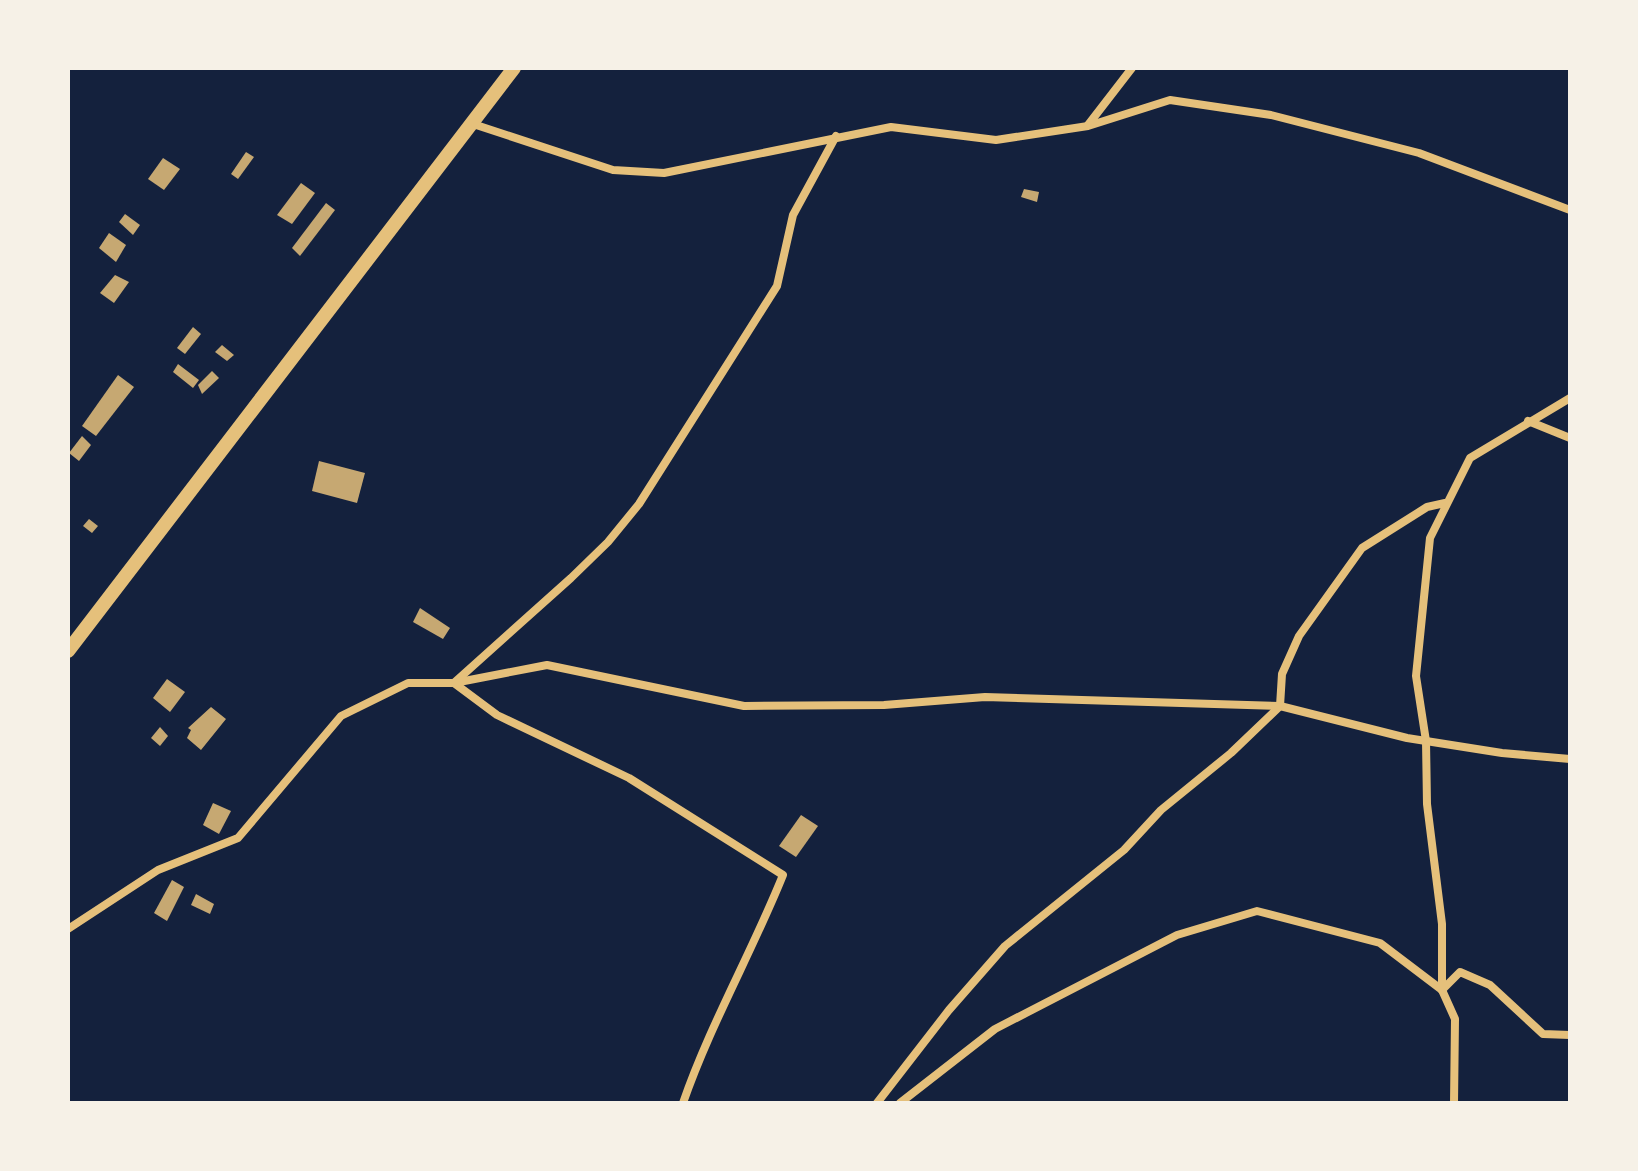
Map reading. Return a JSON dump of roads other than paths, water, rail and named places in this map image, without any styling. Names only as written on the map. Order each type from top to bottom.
[{"type":"main road","points":[[68,651],[208,472],[514,68]]},
{"type":"street","points":[[1088,126],[1132,68]]},
{"type":"street","points":[[470,123],[613,170],[664,173],[891,127],[996,140],[1088,126],[1170,100],[1271,115],[1419,153],[1570,210]]},
{"type":"street","points":[[454,683],[571,578],[608,542],[639,504],[777,286],[793,215],[836,136]]},
{"type":"street","points":[[1454,1103],[1455,1019],[1442,990],[1442,924],[1427,804],[1426,741],[1416,676],[1430,538],[1470,458],[1570,398]]},
{"type":"street","points":[[1528,421],[1570,438]]},
{"type":"street","points":[[877,1103],[949,1010],[1005,946],[1124,850],[1161,810],[1231,753],[1280,706],[1282,674],[1299,636],[1362,548],[1427,507],[1445,503]]},
{"type":"street","points":[[68,929],[158,870],[238,838],[341,716],[408,683],[454,683],[547,665],[744,706],[884,705],[985,697],[1280,706],[1426,741],[1570,759]]},
{"type":"street","points":[[454,683],[497,715],[629,778],[783,875],[752,952],[698,1060],[683,1103]]},
{"type":"street","points":[[900,1103],[995,1029],[1177,935],[1257,911],[1380,943],[1442,990]]},
{"type":"street","points":[[1442,990],[1460,972],[1490,985],[1543,1034],[1570,1035]]}]
